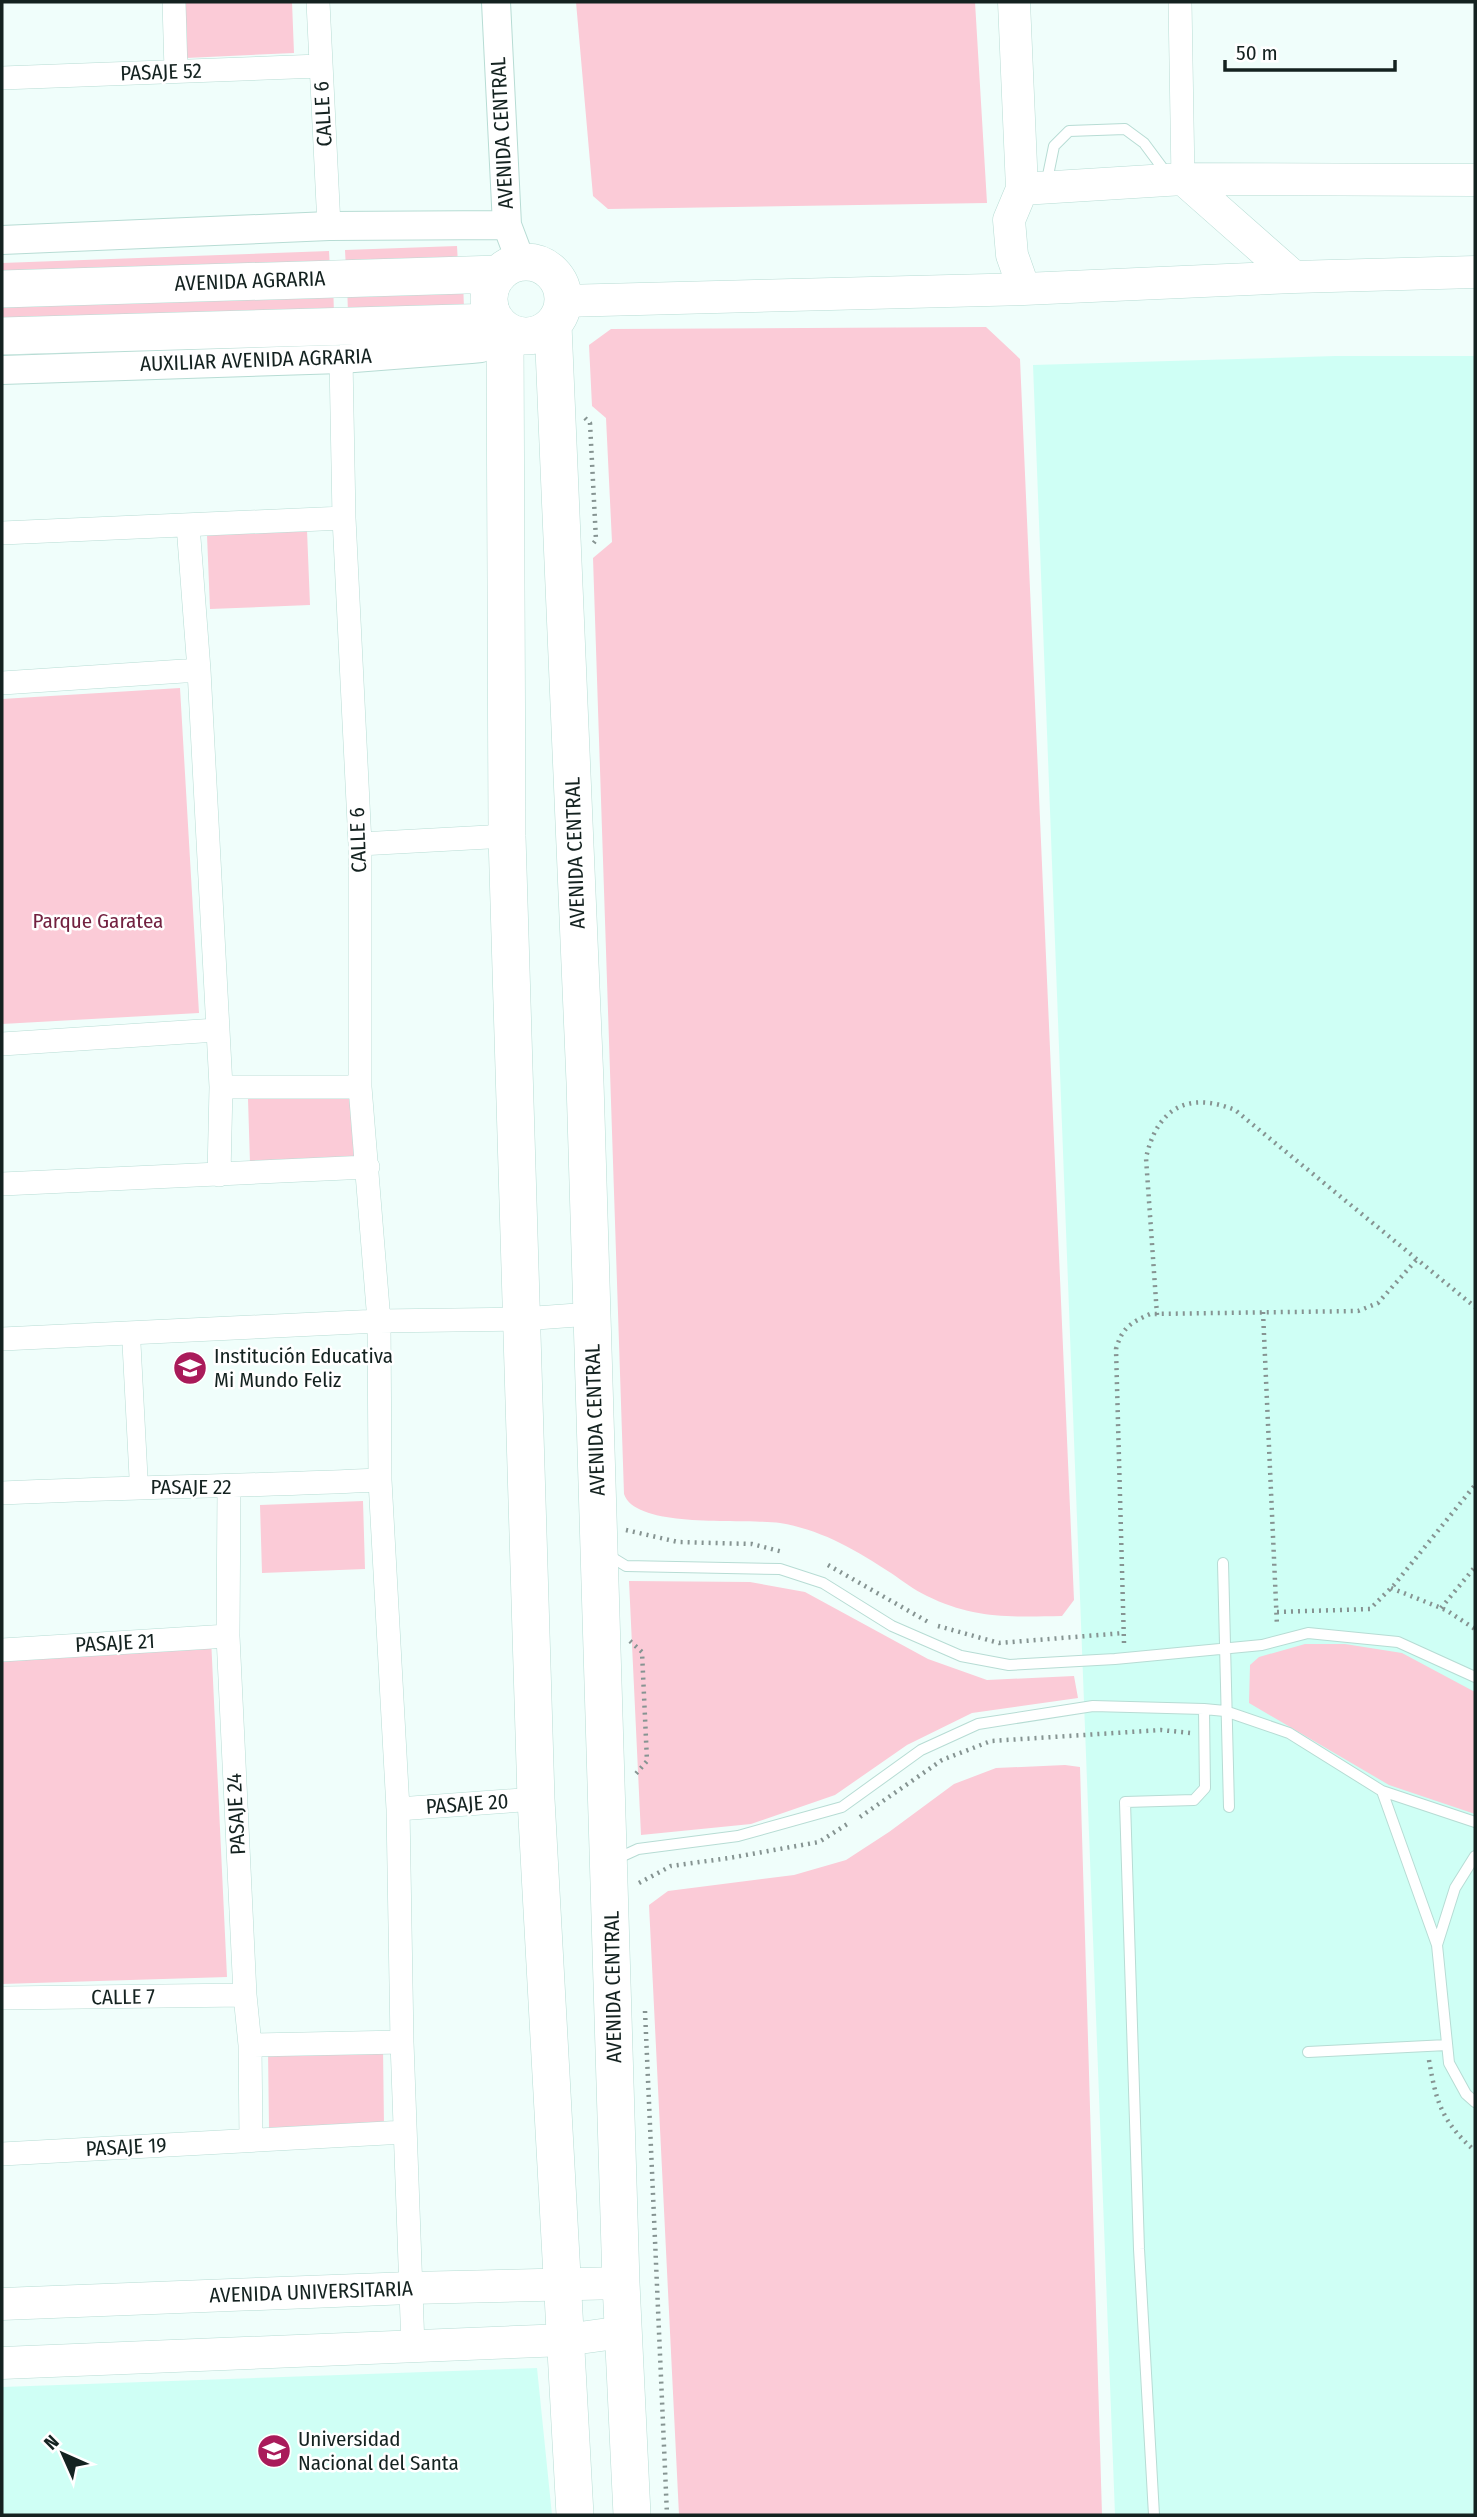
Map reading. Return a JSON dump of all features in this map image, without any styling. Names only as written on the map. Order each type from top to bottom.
[{"type":"main road","points":[[1014,2],[1034,188],[1009,220],[1012,255],[1024,289]]},
{"type":"main road","points":[[1034,188],[1177,180],[1475,180]]},
{"type":"main road","points":[[1177,180],[1294,276]]},
{"type":"main road","points":[[534,263],[546,268],[556,277],[561,289],[558,313],[542,333],[530,337],[517,336],[500,326],[490,310],[488,297],[492,285],[510,268],[534,263]]},
{"type":"main road","name":"AVENIDA AGRARIA","points":[[2,289],[510,268]]},
{"type":"main road","points":[[558,313],[1294,276],[1475,272]]},
{"type":"main road","name":"AVENIDA CENTRAL","points":[[558,313],[591,1314],[610,1539],[624,1872],[621,2283],[632,2515]]},
{"type":"main road","points":[[2,336],[500,326]]},
{"type":"main road","points":[[500,326],[507,836],[536,1799],[575,2515]]},
{"type":"main road","name":"AVENIDA UNIVERSITARIA","points":[[2,2304],[410,2288],[621,2283]]},
{"type":"main road","points":[[2,2363],[565,2340],[623,2332]]},
{"type":"street","points":[[174,2],[176,71]]},
{"type":"street","name":"CALLE 6","points":[[318,2],[329,226]]},
{"type":"street","name":"AVENIDA CENTRAL","points":[[496,2],[510,268]]},
{"type":"street","points":[[1177,180],[1180,2]]},
{"type":"street","name":"PASAJE 52","points":[[2,78],[320,66]]},
{"type":"street","points":[[2,240],[329,226],[507,225]]},
{"type":"street","name":"AUXILIAR AVENIDA AGRARIA","points":[[2,370],[341,359],[481,348],[500,326]]},
{"type":"street","name":"CALLE 6","points":[[341,359],[344,518],[359,844],[360,1087],[379,1321],[380,1480],[398,1809],[402,2042],[413,2347]]},
{"type":"street","points":[[2,533],[344,518]]},
{"type":"street","points":[[188,525],[199,670],[221,1087],[219,1175]]},
{"type":"street","points":[[2,683],[199,670]]},
{"type":"street","points":[[359,844],[507,836]]},
{"type":"street","points":[[2,1044],[217,1030]]},
{"type":"street","points":[[221,1087],[360,1087]]},
{"type":"street","points":[[2,1184],[368,1167]]},
{"type":"street","points":[[2,1339],[591,1314]]},
{"type":"street","points":[[131,1334],[139,1487]]},
{"type":"street","name":"PASAJE 22","points":[[2,1493],[380,1480]]},
{"type":"street","name":"PASAJE 24","points":[[229,1487],[229,1636],[245,1996],[250,2045],[251,2140]]},
{"type":"street","name":"PASAJE 21","points":[[2,1650],[229,1636]]},
{"type":"street","name":"PASAJE 20","points":[[398,1809],[536,1799]]},
{"type":"street","name":"CALLE 7","points":[[2,1998],[245,1996]]},
{"type":"street","points":[[250,2045],[402,2042]]},
{"type":"street","name":"PASAJE 19","points":[[2,2154],[405,2132]]},
{"type":"lane","points":[[1034,188],[1054,146],[1069,131],[1125,129],[1144,143],[1177,180]]},
{"type":"lane","points":[[610,1539],[626,1566],[780,1569],[823,1583],[892,1626],[961,1656],[1009,1665],[1224,1648],[1278,1641],[1308,1633],[1398,1642],[1475,1677]]},
{"type":"lane","points":[[1223,1563],[1228,1807]]},
{"type":"lane","points":[[624,1872],[638,1849],[738,1836],[842,1807],[921,1750],[978,1724],[1093,1706],[1225,1711],[1289,1733],[1381,1791],[1475,1822]]},
{"type":"lane","points":[[1154,2515],[1139,2249],[1125,1802],[1194,1800],[1205,1788],[1204,1709]]},
{"type":"lane","points":[[1381,1791],[1437,1945],[1449,2063],[1455,2079],[1475,2102]]},
{"type":"lane","points":[[1437,1945],[1455,1888],[1475,1856]]},
{"type":"lane","points":[[1308,2052],[1447,2045]]},
{"type":"path","points":[[1157,1314],[1146,1158],[1150,1139],[1161,1119],[1196,1100],[1217,1102],[1235,1110],[1475,1307]]},
{"type":"path","points":[[1124,1658],[1116,1349],[1121,1333],[1135,1321],[1150,1314],[1358,1311],[1378,1303],[1417,1259]]},
{"type":"path","points":[[1263,1312],[1278,1641]]},
{"type":"path","points":[[1277,1612],[1370,1609],[1391,1588],[1475,1485]]},
{"type":"path","points":[[610,1539],[651,1537],[678,1542],[752,1544],[791,1554]]},
{"type":"path","points":[[824,1564],[834,1567],[934,1625],[999,1643],[1124,1633]]},
{"type":"path","points":[[1441,1608],[1475,1567]]},
{"type":"path","points":[[1391,1588],[1441,1608],[1475,1629]]},
{"type":"path","points":[[624,1872],[729,1858],[819,1842],[867,1813],[942,1760],[992,1741],[1161,1730],[1204,1734]]},
{"type":"path","points":[[1426,2046],[1435,2092],[1444,2118],[1475,2151]]},
{"type":"shaded area","points":[[1335,356],[1475,356],[1475,2515],[1115,2515],[1033,365]]},
{"type":"shaded area","name":"Universidad Nacional del Santa","points":[[537,2368],[552,2515],[2,2515],[2,2387]]},
{"type":"green space","points":[[184,2],[292,2],[294,53],[186,58]]},
{"type":"green space","points":[[576,2],[975,2],[987,203],[608,209],[593,196]]},
{"type":"green space","points":[[457,246],[458,264],[346,270],[345,250]]},
{"type":"green space","points":[[329,251],[330,270],[2,281],[2,263]]},
{"type":"green space","points":[[333,280],[334,315],[2,328],[2,293]]},
{"type":"green space","points":[[463,280],[464,309],[348,314],[347,282]]},
{"type":"green space","points":[[986,327],[1020,359],[1074,1600],[1062,1616],[993,1615],[961,1609],[922,1594],[852,1549],[810,1531],[780,1523],[670,1518],[649,1513],[633,1505],[624,1494],[593,558],[612,542],[606,418],[592,406],[589,345],[611,329]]},
{"type":"green space","points":[[307,530],[310,605],[210,609],[207,535]]},
{"type":"green space","name":"Parque Garatea","points":[[180,688],[199,1013],[2,1024],[2,699]]},
{"type":"green space","points":[[355,1096],[357,1160],[250,1163],[248,1099]]},
{"type":"green space","points":[[363,1501],[365,1569],[262,1573],[260,1505]]},
{"type":"green space","points":[[629,1581],[750,1582],[805,1592],[928,1659],[987,1680],[1074,1676],[1078,1698],[972,1713],[907,1745],[835,1795],[751,1824],[641,1835]]},
{"type":"green space","points":[[211,1638],[227,1977],[2,1984],[2,1654]]},
{"type":"green space","points":[[1305,1644],[1345,1644],[1402,1653],[1475,1692],[1475,1814],[1389,1785],[1249,1703],[1250,1665],[1259,1657]]},
{"type":"green space","points":[[1065,1765],[1080,1767],[1102,2515],[679,2515],[649,1905],[668,1891],[794,1875],[846,1860],[954,1784],[996,1768]]},
{"type":"green space","points":[[383,2048],[384,2126],[269,2128],[268,2050]]},
{"type":"place","name":"Institución Educativa Mi Mundo Feliz","points":[[190,1368]]},
{"type":"place","name":"Universidad Nacional del Santa","points":[[274,2451]]}]
